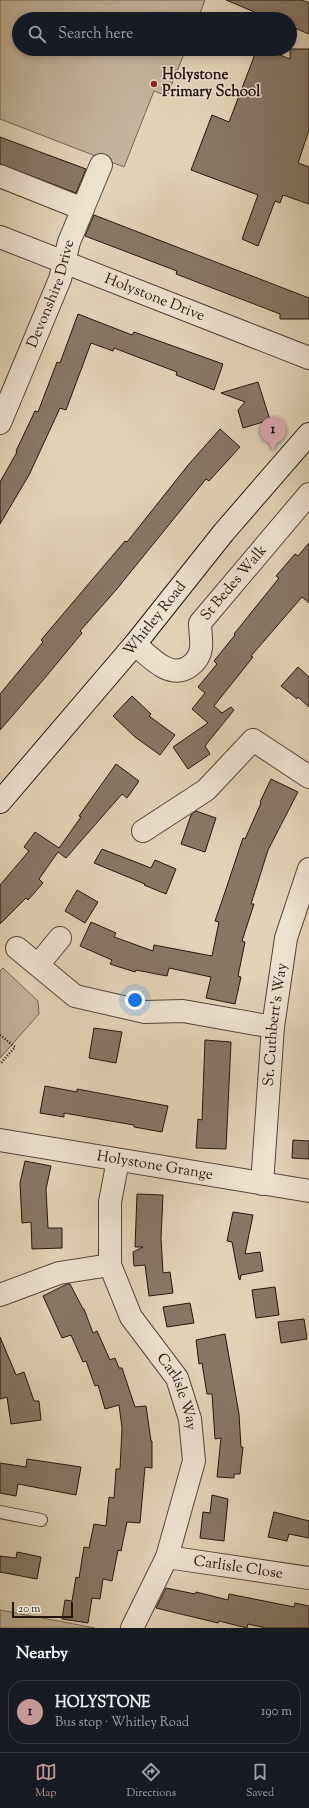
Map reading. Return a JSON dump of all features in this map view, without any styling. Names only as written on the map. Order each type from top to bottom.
[{"type":"street","name":"Devonshire Drive","points":[[0,423],[60,280],[69,242],[101,165]]},
{"type":"street","points":[[0,176],[83,209]]},
{"type":"street","name":"Holystone Drive","points":[[0,237],[65,264],[309,358]]},
{"type":"street","name":"Whitley Road","points":[[0,802],[135,644],[224,532],[309,434]]},
{"type":"street","name":"St Bedes Walk","points":[[135,644],[162,667],[176,671],[189,667],[198,660],[201,647],[200,623],[309,494]]},
{"type":"street","points":[[143,831],[206,790],[253,740],[309,777]]},
{"type":"street","name":"St. Cuthbert's Way","points":[[262,1184],[273,1027],[286,938],[309,869]]},
{"type":"street","points":[[38,965],[60,938]]},
{"type":"street","points":[[18,948],[75,996],[145,1012],[183,1011],[273,1027]]},
{"type":"street","name":"Holystone Grange","points":[[0,1140],[309,1192]]},
{"type":"street","name":"Carlisle Way","points":[[118,1160],[110,1202],[110,1265],[131,1318],[177,1378],[190,1419],[194,1461],[167,1557],[132,1628]]},
{"type":"street","points":[[0,1295],[59,1273],[110,1265]]},
{"type":"street","name":"Carlisle Close","points":[[167,1557],[309,1578]]},
{"type":"lane","points":[[0,1512],[41,1520]]},
{"type":"path","points":[[0,1035],[15,1047],[0,1064]]},
{"type":"shaded area","points":[[0,0],[205,0],[201,12],[12,12],[12,56],[183,56],[167,96],[154,91],[124,167],[0,119]]},
{"type":"shaded area","points":[[3,968],[38,1001],[39,1014],[0,1058],[0,971]]},
{"type":"shaded area","points":[[0,1610],[95,1628],[0,1628]]},
{"type":"building","points":[[226,0],[302,0],[309,3],[309,34],[297,29],[297,12],[254,12]]},
{"type":"building","points":[[297,49],[309,49],[309,130],[298,163],[309,167],[309,204],[283,195],[280,203],[275,201],[258,246],[242,239],[258,195],[191,170],[212,115],[229,122],[254,56],[282,56],[290,59],[290,56],[297,56]]},
{"type":"building","points":[[0,137],[86,169],[76,193],[0,164]]},
{"type":"building","points":[[94,215],[309,298],[309,319],[280,319],[280,314],[176,274],[177,271],[85,236]]},
{"type":"building","points":[[78,314],[132,335],[134,332],[223,364],[214,390],[176,375],[177,372],[114,348],[113,351],[91,343],[66,410],[60,408],[29,475],[0,524],[0,482],[17,452],[16,451],[35,411],[38,412],[57,362],[60,363]]},
{"type":"building","points":[[258,382],[270,420],[243,428],[238,410],[245,402],[221,393]]},
{"type":"building","points":[[220,429],[240,447],[209,481],[206,479],[116,590],[80,631],[82,633],[0,730],[0,694],[43,642],[41,640],[125,541],[127,542],[189,464]]},
{"type":"building","points":[[309,543],[309,603],[302,597],[251,656],[253,657],[214,706],[222,713],[231,707],[234,710],[205,746],[210,754],[188,769],[173,747],[208,723],[192,709],[205,693],[198,687],[217,664],[214,661],[235,635],[234,634],[279,578],[276,576],[295,554],[298,556]]},
{"type":"building","points":[[298,667],[309,677],[309,707],[298,697],[297,699],[281,686]]},
{"type":"building","points":[[132,696],[151,714],[149,716],[175,735],[160,755],[135,737],[113,716]]},
{"type":"building","points":[[116,764],[139,781],[127,798],[122,794],[66,858],[58,852],[39,879],[43,883],[28,900],[26,898],[0,924],[0,885],[29,851],[24,847],[35,832],[59,848],[81,817],[79,816]]},
{"type":"building","points":[[271,779],[298,792],[268,850],[251,904],[254,904],[242,941],[245,942],[238,976],[241,977],[235,1004],[206,998],[211,977],[169,968],[167,976],[136,970],[135,972],[110,964],[112,960],[80,946],[91,922],[116,933],[114,937],[153,951],[154,945],[212,956],[219,922],[215,921],[243,838],[245,839]]},
{"type":"building","points":[[196,811],[216,818],[205,852],[181,844],[191,815]]},
{"type":"building","points":[[102,849],[151,868],[155,860],[176,869],[166,894],[94,863]]},
{"type":"building","points":[[77,890],[98,902],[85,923],[65,911]]},
{"type":"building","points":[[94,1028],[122,1032],[116,1063],[89,1058]]},
{"type":"building","points":[[205,1040],[231,1042],[226,1149],[196,1148],[198,1119],[202,1120]]},
{"type":"building","points":[[45,1086],[77,1092],[77,1089],[168,1106],[162,1132],[134,1127],[134,1125],[64,1113],[64,1117],[40,1113]]},
{"type":"building","points":[[293,1140],[309,1141],[309,1159],[292,1158]]},
{"type":"building","points":[[25,1161],[51,1166],[46,1189],[48,1228],[62,1228],[62,1248],[32,1249],[31,1222],[22,1223],[20,1183]]},
{"type":"building","points":[[137,1194],[163,1195],[161,1238],[163,1273],[170,1272],[173,1293],[149,1296],[145,1265],[134,1266],[133,1252],[143,1247],[135,1247]]},
{"type":"building","points":[[233,1212],[253,1215],[245,1254],[260,1252],[263,1271],[241,1275],[240,1280],[232,1242],[227,1241]]},
{"type":"building","points":[[67,1284],[70,1284],[84,1309],[93,1333],[97,1331],[110,1360],[115,1358],[119,1368],[122,1368],[135,1407],[146,1406],[152,1441],[152,1468],[145,1467],[140,1523],[127,1522],[121,1551],[118,1550],[112,1581],[103,1579],[100,1599],[92,1598],[88,1623],[62,1619],[65,1600],[72,1601],[76,1577],[79,1578],[84,1547],[89,1548],[94,1524],[106,1526],[109,1497],[114,1498],[116,1469],[120,1469],[122,1428],[119,1405],[105,1409],[98,1385],[95,1386],[86,1361],[83,1362],[71,1335],[62,1338],[43,1296]]},
{"type":"building","points":[[275,1287],[279,1315],[256,1318],[252,1290]]},
{"type":"building","points":[[190,1303],[194,1323],[167,1327],[163,1307]]},
{"type":"building","points":[[304,1319],[307,1339],[281,1343],[278,1322]]},
{"type":"building","points":[[225,1334],[239,1414],[241,1447],[243,1447],[240,1474],[234,1474],[234,1478],[217,1477],[221,1438],[215,1439],[212,1394],[207,1394],[202,1363],[199,1364],[196,1340]]},
{"type":"building","points":[[0,1337],[16,1375],[24,1372],[34,1401],[39,1401],[41,1420],[11,1424],[7,1397],[0,1399]]},
{"type":"building","points":[[27,1459],[81,1467],[76,1495],[18,1484],[16,1496],[0,1493],[0,1463],[26,1467]]},
{"type":"building","points":[[212,1495],[228,1499],[224,1541],[200,1538],[203,1512],[210,1513]]},
{"type":"building","points":[[274,1512],[309,1521],[309,1538],[289,1534],[287,1541],[268,1537]]},
{"type":"building","points":[[17,1552],[41,1557],[37,1579],[0,1572],[0,1556],[16,1558]]},
{"type":"building","points":[[166,1588],[195,1594],[196,1592],[228,1600],[229,1594],[294,1607],[295,1603],[309,1606],[309,1628],[266,1628],[248,1624],[247,1628],[219,1621],[218,1623],[156,1608]]},
{"type":"place","name":"Holystone Primary School","points":[[154,84]]},
{"type":"place","name":"HOLYSTONE","points":[[273,450]]}]
